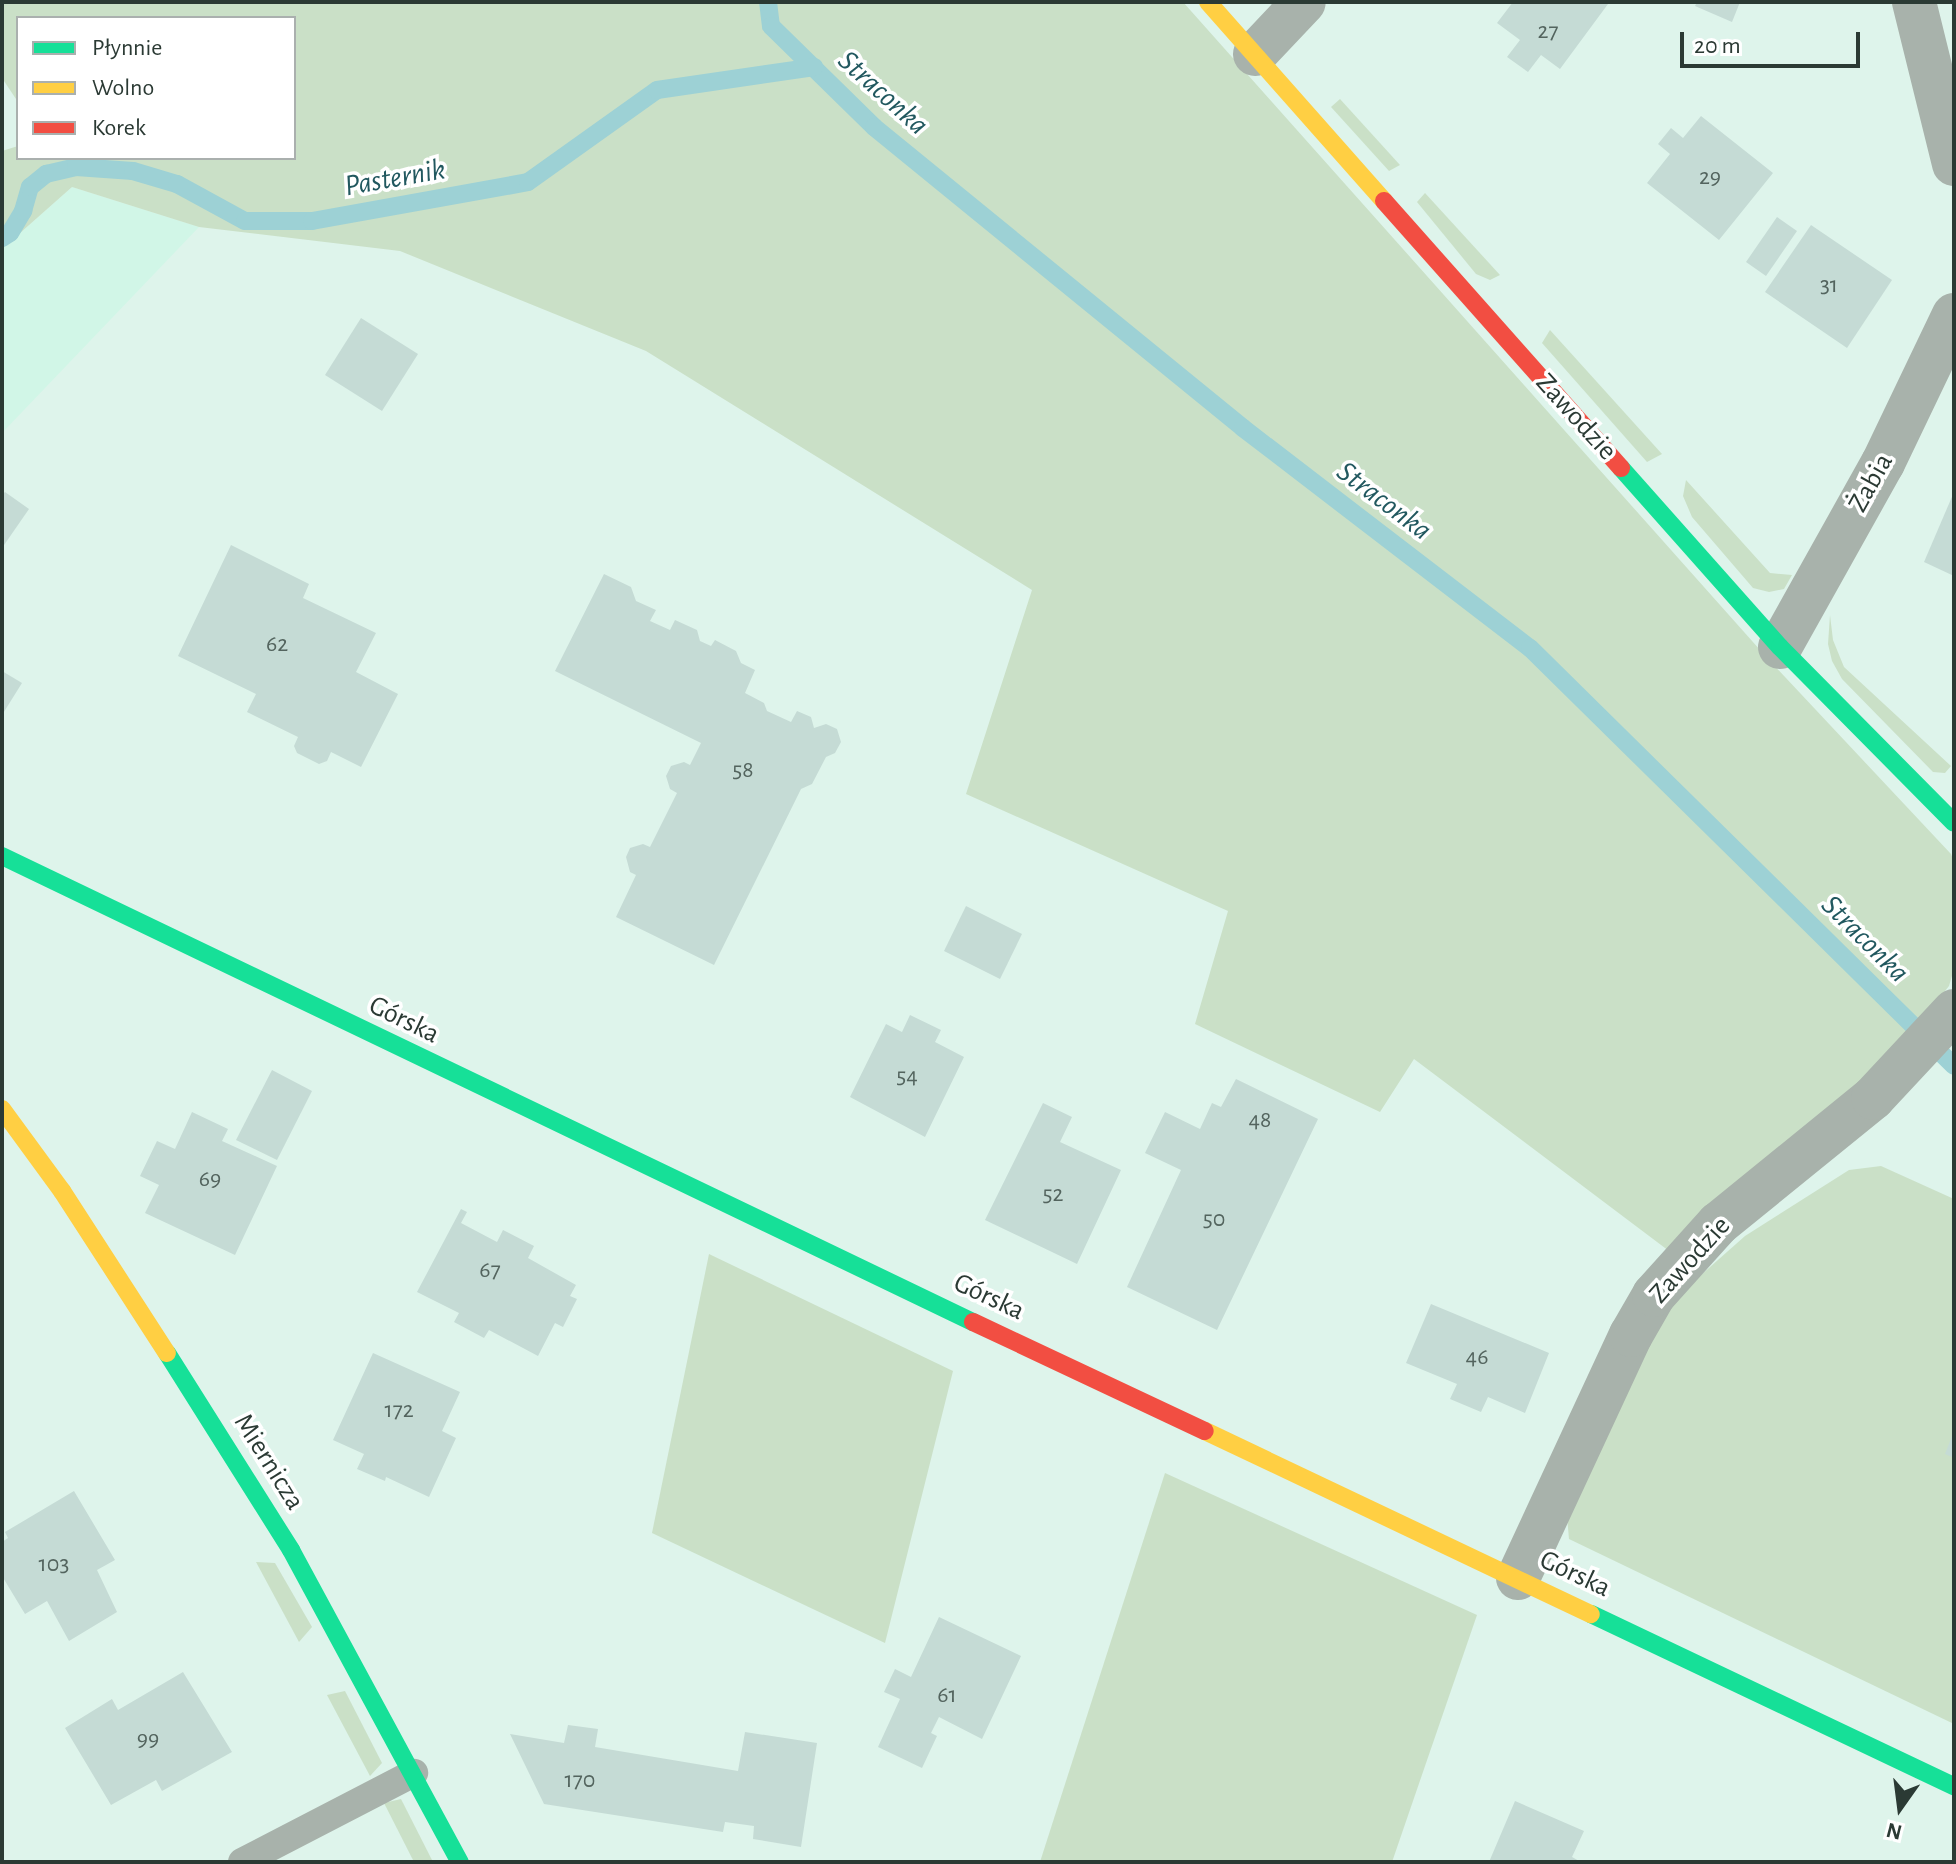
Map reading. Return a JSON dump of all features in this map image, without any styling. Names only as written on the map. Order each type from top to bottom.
[{"type":"street","name":"Zawodzie","points":[[1208,2],[1780,647],[1954,823]]},
{"type":"street","points":[[1255,54],[1304,2]]},
{"type":"street","points":[[1914,2],[1954,164]]},
{"type":"street","name":"Żabia","points":[[1780,647],[1883,463],[1954,315]]},
{"type":"street","name":"Górska","points":[[2,856],[561,1127],[1954,1786]]},
{"type":"street","name":"Zawodzie","points":[[1518,1578],[1631,1335],[1654,1295],[1718,1224],[1873,1098],[1950,1015]]},
{"type":"street","name":"Miernicza","points":[[2,1109],[62,1191],[234,1456],[414,1773],[460,1862]]},
{"type":"lane","points":[[242,1862],[414,1773]]},
{"type":"shaded area","points":[[2,2],[1183,2],[1769,660],[1951,854],[1954,862],[1954,969],[1949,986],[1895,1053],[1669,1251],[1414,1059],[1380,1112],[1195,1024],[1228,911],[966,794],[1032,590],[646,351],[400,251],[199,227],[72,187],[2,249],[2,151],[16,147],[16,160],[296,160],[296,16],[16,16],[16,99],[2,78]]},
{"type":"shaded area","points":[[1340,99],[1400,165],[1389,171],[1331,107]]},
{"type":"shaded area","points":[[72,187],[199,227],[2,433],[2,249]]},
{"type":"shaded area","points":[[1425,193],[1500,275],[1490,280],[1476,274],[1417,202]]},
{"type":"shaded area","points":[[1550,330],[1662,454],[1647,462],[1542,343]]},
{"type":"shaded area","points":[[1686,480],[1770,573],[1792,575],[1784,589],[1769,592],[1753,588],[1692,517],[1683,496]]},
{"type":"shaded area","points":[[1830,615],[1833,640],[1844,667],[1951,766],[1945,773],[1933,772],[1842,679],[1832,661],[1828,644]]},
{"type":"shaded area","points":[[1881,1166],[1954,1199],[1954,1724],[1569,1539],[1567,1516],[1636,1358],[1683,1291],[1745,1236],[1849,1170]]},
{"type":"shaded area","points":[[709,1254],[953,1371],[885,1643],[652,1533]]},
{"type":"shaded area","points":[[1165,1473],[1477,1615],[1392,1862],[1040,1862]]},
{"type":"shaded area","points":[[256,1562],[275,1563],[312,1627],[299,1642]]},
{"type":"shaded area","points":[[345,1691],[382,1763],[370,1776],[327,1695]]},
{"type":"shaded area","points":[[401,1799],[433,1862],[414,1862],[384,1803]]},
{"type":"building","points":[[1513,2],[1608,4],[1560,69],[1541,55],[1528,72],[1507,57],[1520,40],[1497,23]]},
{"type":"building","points":[[1697,2],[1740,2],[1732,22],[1695,6]]},
{"type":"building","points":[[1701,116],[1773,173],[1719,240],[1647,183],[1670,154],[1658,144],[1671,128],[1683,138]]},
{"type":"building","points":[[1777,217],[1797,231],[1766,276],[1746,262]]},
{"type":"building","points":[[1811,225],[1892,280],[1847,348],[1765,292]]},
{"type":"building","points":[[361,318],[418,354],[382,411],[325,375]]},
{"type":"building","points":[[5,492],[29,509],[2,548],[2,495]]},
{"type":"building","points":[[1954,492],[1954,576],[1924,562]]},
{"type":"building","points":[[231,545],[309,584],[303,598],[376,633],[356,672],[398,694],[361,767],[331,752],[327,761],[319,764],[297,753],[294,746],[298,737],[247,712],[256,694],[178,656]]},
{"type":"building","points":[[604,574],[631,587],[636,601],[656,610],[650,621],[670,630],[675,620],[697,630],[700,641],[711,646],[715,640],[736,651],[741,663],[755,670],[745,693],[764,703],[767,711],[791,722],[797,711],[811,717],[814,728],[826,724],[837,729],[841,742],[835,753],[826,757],[812,784],[801,789],[714,965],[616,917],[636,875],[630,872],[626,857],[630,848],[643,844],[650,847],[677,793],[670,789],[666,776],[671,766],[684,762],[690,765],[701,743],[555,671]]},
{"type":"building","points":[[2,671],[22,683],[2,715]]},
{"type":"building","points":[[966,906],[1022,934],[1000,979],[944,951]]},
{"type":"building","points":[[910,1015],[941,1030],[935,1042],[964,1057],[925,1137],[850,1097],[886,1024],[902,1032]]},
{"type":"building","points":[[272,1070],[312,1091],[277,1160],[236,1140]]},
{"type":"building","points":[[1236,1079],[1318,1119],[1217,1330],[1127,1287],[1181,1170],[1145,1153],[1165,1112],[1200,1129],[1212,1103],[1221,1107]]},
{"type":"building","points":[[1043,1103],[1072,1117],[1060,1142],[1121,1170],[1077,1264],[985,1220]]},
{"type":"building","points":[[192,1112],[228,1129],[222,1141],[277,1166],[235,1255],[145,1213],[159,1185],[140,1176],[157,1141],[175,1149]]},
{"type":"building","points":[[461,1209],[467,1212],[461,1223],[497,1242],[503,1230],[534,1246],[528,1258],[576,1285],[570,1296],[577,1299],[563,1327],[555,1323],[538,1356],[489,1330],[484,1338],[454,1322],[459,1313],[417,1292]]},
{"type":"building","points":[[1431,1304],[1549,1353],[1525,1413],[1488,1397],[1481,1412],[1450,1399],[1457,1384],[1406,1363]]},
{"type":"building","points":[[373,1353],[460,1392],[442,1431],[456,1438],[429,1497],[386,1477],[385,1481],[357,1469],[364,1454],[333,1440]]},
{"type":"building","points":[[1954,1431],[1954,1458],[1945,1454]]},
{"type":"building","points":[[74,1491],[115,1560],[97,1570],[117,1612],[69,1641],[47,1601],[25,1614],[2,1576],[2,1542],[8,1538],[5,1532]]},
{"type":"building","points":[[939,1617],[1021,1656],[982,1739],[939,1717],[931,1733],[937,1736],[922,1768],[878,1747],[900,1699],[884,1692],[895,1669],[911,1677]]},
{"type":"building","points":[[183,1672],[232,1752],[162,1791],[156,1780],[111,1805],[65,1728],[112,1699],[118,1710]]},
{"type":"building","points":[[568,1725],[598,1729],[595,1747],[738,1771],[745,1732],[817,1743],[801,1847],[753,1839],[754,1826],[725,1822],[723,1832],[544,1804],[510,1734],[564,1743]]},
{"type":"building","points":[[1515,1801],[1584,1831],[1572,1857],[1581,1862],[1489,1862]]},
{"type":"waterway","name":"Straconka","points":[[768,2],[771,26],[874,127],[1243,428],[1530,648],[1954,1066]]},
{"type":"waterway","name":"Pasternik","points":[[2,238],[10,233],[23,211],[30,187],[46,174],[76,167],[133,171],[177,184],[245,221],[312,221],[528,182],[657,90],[814,67]]},
{"type":"traffic: fast","points":[[1621,468],[1780,647],[1954,823]]},
{"type":"traffic: fast","points":[[2,856],[973,1322]]},
{"type":"traffic: fast","points":[[167,1353],[291,1550],[460,1862]]},
{"type":"traffic: fast","points":[[1591,1614],[1954,1786]]},
{"type":"traffic: slow","points":[[1208,2],[1384,201]]},
{"type":"traffic: slow","points":[[2,1109],[62,1191],[167,1353]]},
{"type":"traffic: slow","points":[[1205,1431],[1591,1614]]},
{"type":"traffic: jam","points":[[1384,201],[1621,468]]},
{"type":"traffic: jam","points":[[973,1322],[1205,1431]]}]
